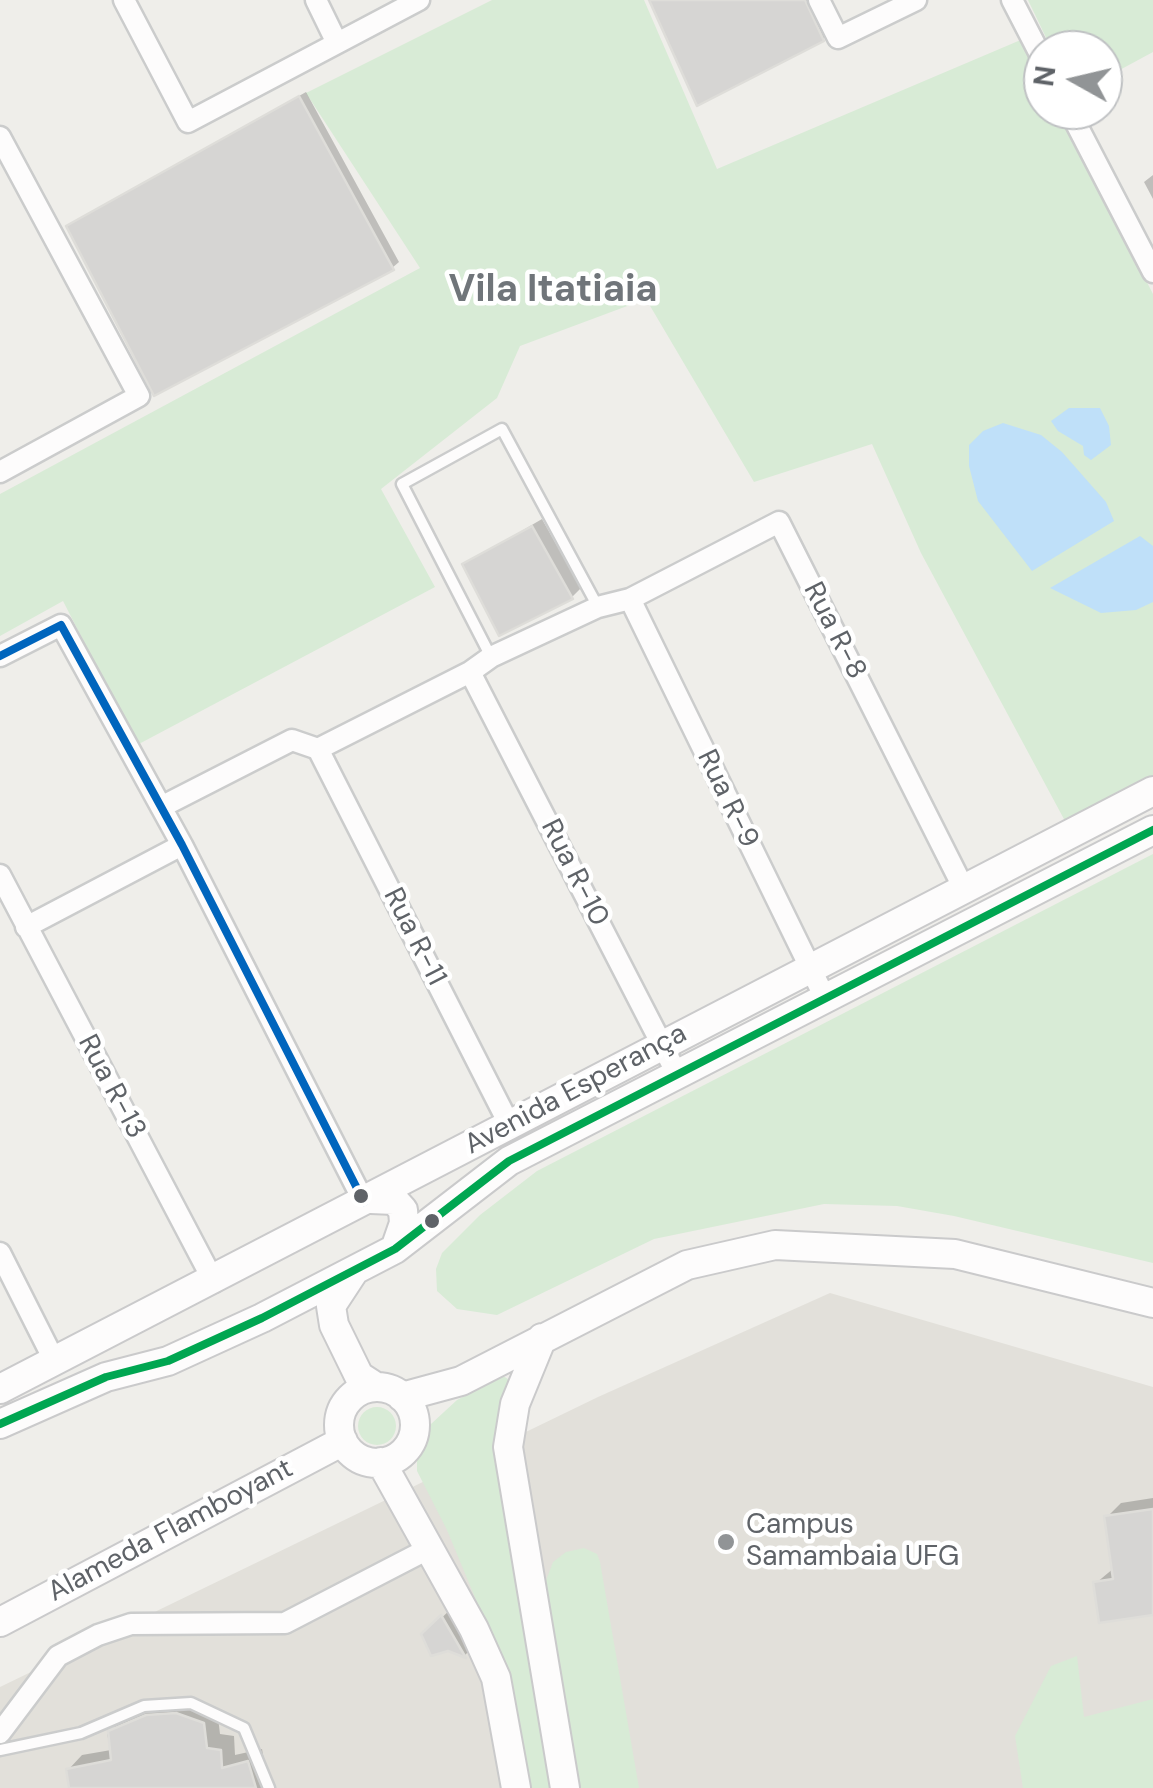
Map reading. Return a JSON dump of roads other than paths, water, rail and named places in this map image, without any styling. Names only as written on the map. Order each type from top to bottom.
[{"type":"main road","name":"Avenida Esperança","points":[[0,1389],[214,1282],[1153,791]]},
{"type":"main road","name":"Avenida Esperança","points":[[0,1424],[106,1377],[168,1361],[262,1318],[395,1249],[509,1161],[1153,830]]},
{"type":"main road","points":[[368,1200],[394,1200],[403,1210],[395,1249]]},
{"type":"main road","points":[[344,1406],[358,1392],[389,1392],[462,1380],[687,1264],[775,1245],[955,1254],[1153,1303]]},
{"type":"main road","points":[[358,1266],[331,1306],[334,1325],[359,1376],[412,1410],[414,1432]]},
{"type":"main road","points":[[168,1361],[154,1341],[158,1328],[214,1282]]},
{"type":"main road","points":[[262,1318],[298,1315],[315,1324],[342,1379],[342,1441],[357,1457],[381,1462],[405,1451],[414,1432],[462,1380]]},
{"type":"main road","points":[[515,1404],[542,1338]]},
{"type":"main road","points":[[505,1357],[516,1369],[508,1447],[515,1508],[565,1788]]},
{"type":"main road","name":"Alameda Flamboyant","points":[[0,1622],[342,1441]]},
{"type":"main road","points":[[381,1462],[474,1630],[496,1678],[516,1788]]},
{"type":"street","points":[[124,0],[188,122],[419,0]]},
{"type":"street","points":[[316,0],[337,42]]},
{"type":"street","points":[[819,0],[838,38],[916,0]]},
{"type":"street","points":[[1012,0],[1028,30]]},
{"type":"street","points":[[1079,130],[1153,272]]},
{"type":"street","points":[[0,137],[139,396],[0,472]]},
{"type":"street","name":"Rua R-8","points":[[630,599],[780,522],[964,889]]},
{"type":"street","points":[[161,807],[292,740],[318,749],[470,672],[491,656],[598,607],[630,599]]},
{"type":"street","name":"Rua R-9","points":[[630,599],[826,998]]},
{"type":"street","points":[[0,656],[62,625],[368,1200]]},
{"type":"street","name":"Rua R-10","points":[[470,672],[677,1074]]},
{"type":"street","name":"Rua R-11","points":[[318,749],[510,1124]]},
{"type":"street","points":[[26,926],[182,845]]},
{"type":"street","name":"Rua R-13","points":[[3,887],[214,1282]]},
{"type":"street","points":[[0,1253],[54,1360]]},
{"type":"street","points":[[0,1733],[58,1656],[98,1636],[131,1624],[285,1622],[428,1549]]},
{"type":"lane","points":[[491,656],[402,484],[502,428],[598,607]]},
{"type":"lane","points":[[0,1750],[81,1733],[104,1719],[144,1706],[191,1704],[244,1728],[270,1788]]},
{"type":"water","points":[[1069,408],[1100,408],[1109,426],[1111,445],[1091,460],[1084,455],[1083,446],[1058,431],[1051,421]]},
{"type":"water","points":[[1003,423],[1041,435],[1062,452],[1106,502],[1114,521],[1032,571],[978,501],[969,466],[969,445],[983,431]]},
{"type":"water","points":[[1140,536],[1153,546],[1153,602],[1136,610],[1101,613],[1050,588]]},
{"type":"place","name":"Campus Samambaia UFG","points":[[726,1542]]},
{"type":"district","name":"Vila Itatiaia","points":[[553,291]]}]
